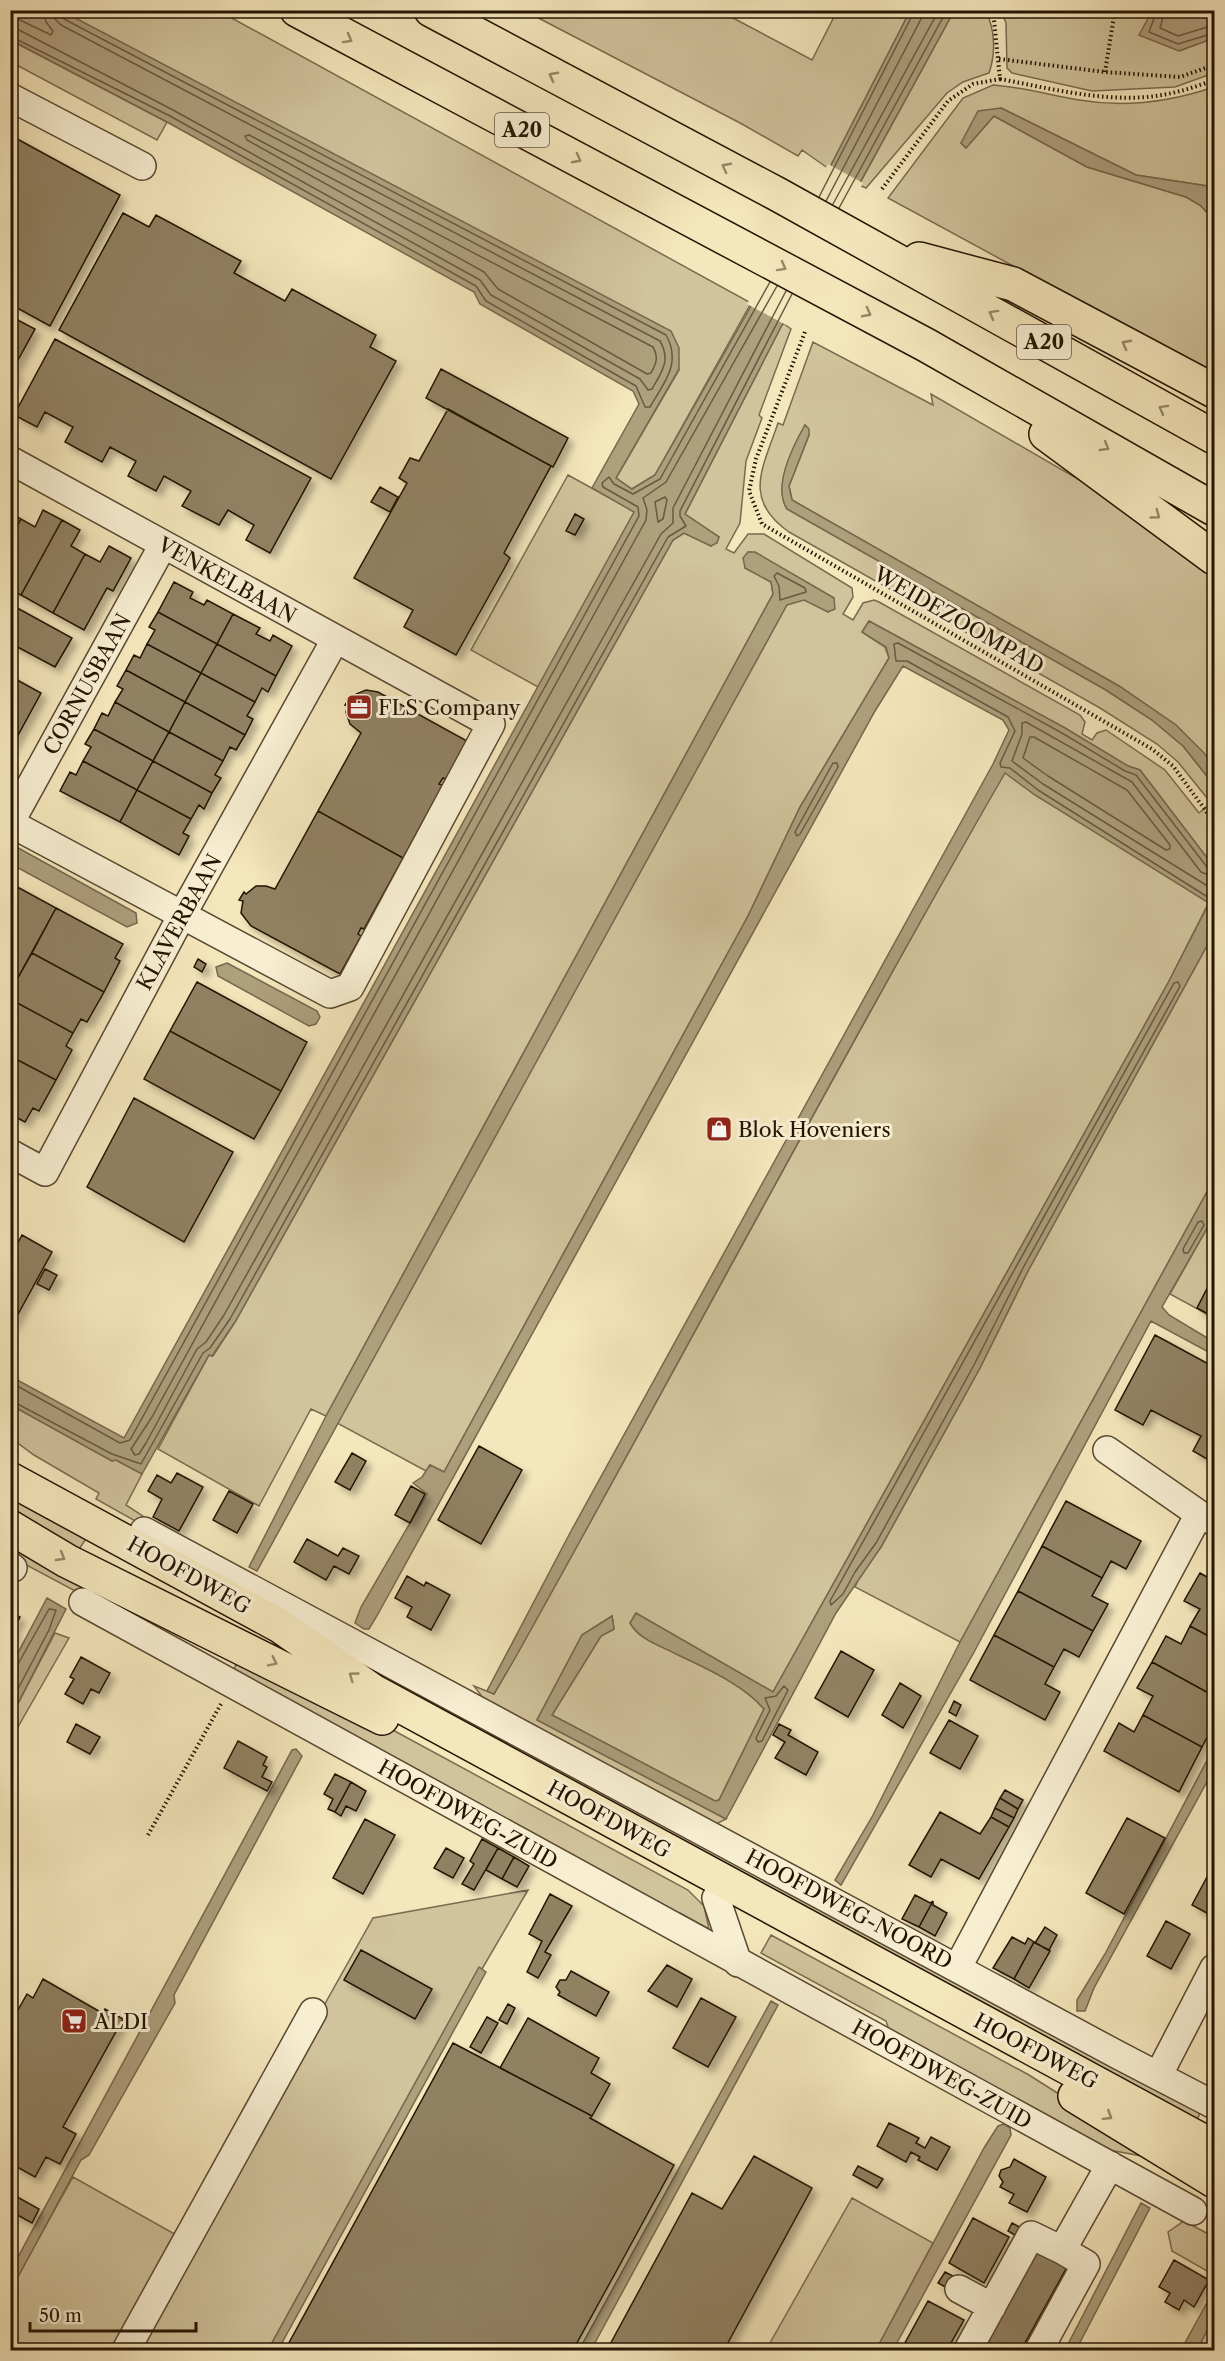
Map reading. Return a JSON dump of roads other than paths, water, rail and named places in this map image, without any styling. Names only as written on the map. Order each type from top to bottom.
[{"type":"main road","name":"A20","points":[[297,10],[748,248],[926,345],[1215,509]]},
{"type":"main road","name":"A20","points":[[430,10],[777,194],[1215,437]]},
{"type":"main road","name":"A20","points":[[873,247],[1013,284],[1215,391]]},
{"type":"main road","name":"A20","points":[[926,345],[1215,558]]},
{"type":"main road","name":"HOOFDWEG","points":[[10,1479],[145,1541],[280,1626],[373,1691],[1208,2153]]},
{"type":"main road","name":"HOOFDWEG","points":[[10,1527],[89,1587],[189,1622],[399,1726],[1045,2077],[1208,2153]]},
{"type":"main road","points":[[89,1587],[92,1556],[102,1545],[112,1546],[127,1555],[145,1541]]},
{"type":"street","points":[[10,97],[142,166]]},
{"type":"street","name":"VENKELBAAN","points":[[10,460],[491,724],[350,987],[330,994],[182,915]]},
{"type":"street","name":"CORNUSBAAN","points":[[163,545],[10,823],[182,915]]},
{"type":"street","name":"KLAVERBAAN","points":[[10,1153],[45,1172],[182,915],[335,640]]},
{"type":"street","points":[[958,1967],[1207,1518],[1107,1450]]},
{"type":"street","name":"HOOFDWEG-NOORD","points":[[145,1541],[478,1710],[1215,2105]]},
{"type":"street","name":"HOOFDWEG-ZUID","points":[[89,1587],[198,1665],[232,1685],[1193,2211]]},
{"type":"street","points":[[189,1622],[198,1665],[243,1648]]},
{"type":"street","points":[[438,1725],[478,1710],[490,1755]]},
{"type":"street","points":[[716,1898],[738,1963]]},
{"type":"street","points":[[1158,2076],[1215,1968]]},
{"type":"street","points":[[126,2350],[314,2012]]},
{"type":"street","points":[[1146,2185],[1208,2153]]},
{"type":"street","points":[[1062,2250],[1110,2165]]},
{"type":"street","points":[[968,2350],[1031,2235],[1086,2264],[1039,2350]]},
{"type":"street","points":[[958,2289],[992,2307]]},
{"type":"water","points":[[11,11],[62,11],[671,331],[679,348],[679,369],[616,478],[632,489],[655,475],[829,169],[910,11],[954,11],[783,323],[685,514],[719,537],[717,543],[711,546],[684,533],[673,540],[235,1322],[212,1356],[209,1355],[142,1474],[116,1460],[112,1461],[11,1405],[10,1376],[124,1438],[634,512],[592,488],[639,404],[633,391],[480,304],[474,292],[167,122],[11,40]]},
{"type":"water","points":[[1152,11],[1214,11],[1214,38],[1179,51],[1139,35]]},
{"type":"water","points":[[1001,108],[1136,175],[1214,187],[1214,220],[1200,205],[1186,197],[1087,167],[994,116],[966,148],[961,143],[978,111]]},
{"type":"water","points":[[805,425],[809,429],[809,435],[789,486],[792,500],[1119,686],[1176,725],[1204,753],[1214,766],[1214,785],[1183,746],[1152,720],[1106,690],[787,509],[783,500],[783,478],[790,455]]},
{"type":"water","points":[[748,552],[755,552],[834,598],[835,609],[828,612],[804,600],[787,605],[257,1571],[249,1567],[326,1416],[773,594],[771,582],[745,568],[743,558]]},
{"type":"water","points":[[869,621],[1065,728],[1128,766],[1140,770],[1214,867],[1214,933],[1028,1271],[980,1368],[881,1547],[836,1613],[726,1819],[537,1720],[582,1635],[612,1616],[614,1629],[601,1636],[552,1715],[715,1801],[719,1800],[764,1709],[735,1684],[650,1642],[630,1623],[636,1613],[773,1692],[1168,983],[1209,903],[1035,795],[1005,773],[880,994],[514,1660],[494,1694],[487,1691],[570,1533],[993,764],[1009,730],[1003,720],[903,666],[875,711],[378,1614],[369,1629],[364,1629],[355,1623],[361,1607],[427,1494],[413,1483],[422,1477],[430,1465],[444,1472],[748,916],[800,807],[889,658],[886,647],[862,632]]},
{"type":"water","points":[[11,844],[136,913],[137,923],[127,927],[11,864]]},
{"type":"water","points":[[227,963],[317,1011],[320,1017],[316,1024],[309,1026],[218,976],[216,967]]},
{"type":"water","points":[[1214,1179],[1214,1216],[1162,1307],[1169,1315],[1214,1342],[1214,1355],[1151,1321],[973,1654],[841,1885],[835,1880],[872,1817],[960,1642]]},
{"type":"water","points":[[47,1598],[66,1609],[11,1717],[11,1666]]},
{"type":"water","points":[[1214,1747],[1214,1769],[1094,1988],[1085,2011],[1077,2011],[1077,2000],[1105,1954]]},
{"type":"water","points":[[296,1749],[302,1756],[174,1995],[175,2003],[89,2155],[81,2160],[11,2290],[11,2270],[292,1750]]},
{"type":"water","points":[[479,1967],[486,1972],[278,2350],[268,2350]]},
{"type":"water","points":[[771,2001],[778,2005],[591,2350],[579,2350]]},
{"type":"water","points":[[1004,2124],[1010,2128],[1011,2135],[893,2350],[876,2350],[984,2148],[998,2126]]},
{"type":"water","points":[[1141,2203],[1150,2208],[1076,2350],[1065,2350]]},
{"type":"water","points":[[1214,2290],[1214,2317],[1197,2350],[1181,2350]]},
{"type":"place","name":"FLS Company","points":[[359,707]]},
{"type":"place","name":"Blok Hoveniers","points":[[719,1129]]},
{"type":"place","name":"ALDI","points":[[74,2021]]}]
